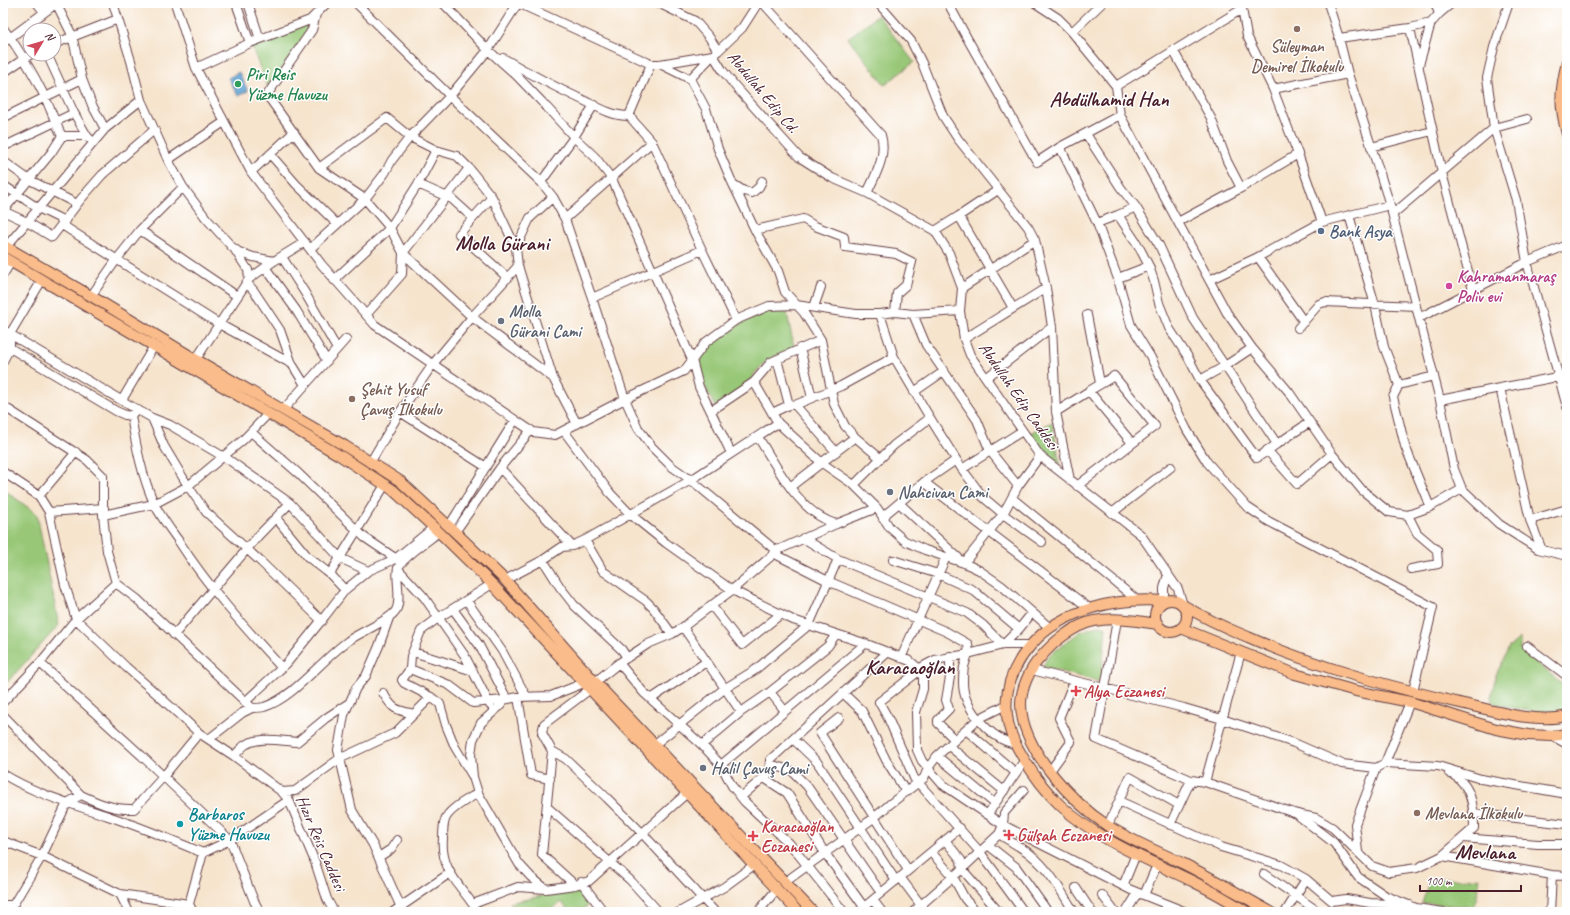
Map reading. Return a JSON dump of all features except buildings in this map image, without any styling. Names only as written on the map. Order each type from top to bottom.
[{"type":"main road","points":[[1567,62],[1562,84],[1561,111],[1567,134]]},
{"type":"main road","points":[[6,253],[42,280],[339,455],[393,490],[436,529],[492,584],[590,685],[687,793],[798,912]]},
{"type":"main road","points":[[6,253],[91,296],[400,481],[505,580],[590,685],[655,744],[814,912]]},
{"type":"main road","points":[[1247,912],[1201,886],[1122,848],[1061,806],[1035,777],[1024,761],[1009,728],[1006,704],[1009,685],[1017,665],[1031,645],[1050,628],[1089,608],[1137,600],[1174,600],[1201,616],[1275,649],[1342,672],[1413,691],[1524,716],[1557,718],[1567,716]]},
{"type":"main road","points":[[1164,601],[1157,609],[1156,619],[1161,628],[1171,631],[1181,628],[1295,674],[1356,691],[1410,702],[1496,730],[1528,735],[1552,736],[1567,734]]},
{"type":"main road","points":[[1181,628],[1187,615],[1183,605]]},
{"type":"main road","points":[[1158,624],[1117,620],[1094,621],[1070,632],[1049,648],[1032,670],[1025,684],[1021,704],[1023,719],[1029,737],[1040,758],[1050,771],[1079,803],[1108,825],[1222,884],[1271,912]]},
{"type":"street","points":[[37,3],[44,12]]},
{"type":"street","points":[[3,43],[56,3],[72,36],[82,79],[92,105],[105,130]]},
{"type":"street","points":[[113,3],[141,100],[168,160],[183,187],[206,218],[239,252],[253,257],[274,261]]},
{"type":"street","points":[[174,3],[196,68],[251,172],[334,280],[374,325],[531,430],[555,435],[684,371],[706,342],[736,320],[769,306],[796,304],[856,314],[880,314],[895,312],[913,314],[960,311]]},
{"type":"street","points":[[236,3],[250,42]]},
{"type":"street","points":[[248,3],[260,39]]},
{"type":"street","points":[[356,3],[450,96],[541,182],[553,197],[565,219],[625,399],[638,428],[652,447],[671,466],[774,549],[775,552],[828,581],[947,632],[968,644],[969,649],[964,668],[964,694],[971,711],[993,732],[1009,742],[1016,744]]},
{"type":"street","points":[[443,3],[488,50],[516,75],[574,138],[595,158],[612,179],[692,360],[699,387],[731,453]]},
{"type":"street","points":[[310,249],[364,199],[385,173],[392,160],[410,137],[450,96],[488,50],[518,3]]},
{"type":"street","name":"Abdullah Edip Cd.","points":[[518,3],[651,64],[660,64],[716,53],[722,71],[799,157],[832,178],[867,193]]},
{"type":"street","points":[[658,3],[695,22],[709,37],[716,53]]},
{"type":"street","points":[[668,3],[677,12]]},
{"type":"street","points":[[690,79],[742,28],[758,3]]},
{"type":"street","points":[[764,3],[881,135],[884,145],[881,162],[867,193]]},
{"type":"street","points":[[878,3],[911,41],[922,63],[943,116],[958,140],[1028,227],[1035,240],[1046,288],[1052,327],[1056,412],[1070,480]]},
{"type":"street","points":[[948,3],[966,38],[1037,162],[1060,147],[1120,115]]},
{"type":"street","points":[[1035,3],[1058,18],[1072,32],[1116,86],[1120,115],[1227,313],[1252,348],[1289,392],[1332,454],[1362,490],[1389,512],[1408,515],[1430,507],[1462,489]]},
{"type":"street","points":[[1072,32],[1102,3]]},
{"type":"street","points":[[1328,3],[1348,74],[1393,214],[1440,400],[1454,469],[1462,489],[1499,524],[1538,549],[1567,556]]},
{"type":"street","points":[[1435,3],[1439,14]]},
{"type":"street","points":[[1419,67],[1431,23],[1452,3]]},
{"type":"street","points":[[1510,3],[1494,47],[1487,78],[1494,128],[1516,200],[1527,262],[1567,407]]},
{"type":"street","points":[[196,68],[250,42],[310,20],[324,4]]},
{"type":"street","points":[[1116,86],[1243,6],[1247,36],[1273,89],[1322,222]]},
{"type":"street","points":[[316,14],[312,30],[267,94],[319,168],[364,199],[390,228],[403,253],[472,317],[554,378]]},
{"type":"street","points":[[62,40],[118,19]]},
{"type":"street","points":[[1339,38],[1410,28],[1431,23]]},
{"type":"street","points":[[3,28],[22,50]]},
{"type":"street","points":[[1410,28],[1432,131],[1472,290]]},
{"type":"street","points":[[488,50],[550,85],[621,116],[629,116],[652,142],[736,320]]},
{"type":"street","points":[[1173,50],[1211,118],[1227,161],[1241,188]]},
{"type":"street","points":[[3,73],[22,60]]},
{"type":"street","points":[[30,62],[54,121],[62,136]]},
{"type":"street","points":[[51,62],[86,136],[94,143]]},
{"type":"street","points":[[629,116],[651,64]]},
{"type":"street","points":[[660,64],[690,79],[706,109],[718,149],[754,230],[778,271],[786,292],[804,313],[820,340],[834,404],[844,426],[880,458]]},
{"type":"street","points":[[1273,89],[1348,74]]},
{"type":"street","points":[[3,118],[82,79]]},
{"type":"street","points":[[3,275],[6,253],[38,208],[105,130],[141,100]]},
{"type":"street","points":[[541,182],[574,138],[594,105]]},
{"type":"street","points":[[3,147],[54,121],[74,113]]},
{"type":"street","points":[[319,168],[387,118],[410,137],[436,150],[457,156],[469,168],[492,197],[516,248],[518,266],[554,378],[577,424]]},
{"type":"street","points":[[1393,214],[1494,128],[1527,119]]},
{"type":"street","points":[[168,160],[224,122]]},
{"type":"street","points":[[62,136],[51,153],[3,211],[27,222],[52,237],[77,204],[102,175],[154,130]]},
{"type":"street","points":[[1371,147],[1432,131]]},
{"type":"street","points":[[251,172],[294,132]]},
{"type":"street","points":[[1086,134],[1121,188],[1136,207],[1159,245],[1179,291],[1193,318],[1277,444]]},
{"type":"street","points":[[62,136],[86,136]]},
{"type":"street","points":[[565,219],[652,142]]},
{"type":"street","points":[[1060,147],[1097,223],[1118,278],[1131,325],[1150,356],[1187,430],[1207,462],[1247,507],[1268,521],[1433,607],[1413,691]]},
{"type":"street","points":[[334,280],[390,228],[418,184],[436,150]]},
{"type":"street","points":[[270,154],[296,184],[337,224]]},
{"type":"street","points":[[1178,222],[1241,188],[1298,154]]},
{"type":"street","points":[[3,161],[28,179],[77,204]]},
{"type":"street","points":[[366,315],[402,274],[403,253],[469,168]]},
{"type":"street","points":[[732,183],[744,191],[752,193],[759,187],[762,181]]},
{"type":"street","points":[[418,184],[452,199],[473,218]]},
{"type":"street","points":[[3,185],[219,324],[292,364]]},
{"type":"street","points":[[91,296],[140,230],[183,187]]},
{"type":"street","points":[[935,231],[998,190]]},
{"type":"street","name":"Abdullah Edip Caddesi","points":[[867,193],[935,231],[949,253],[962,288],[960,311],[964,339],[970,354],[1040,456],[1112,514],[1141,535],[1178,589],[1183,605]]},
{"type":"street","points":[[492,197],[459,234],[508,278]]},
{"type":"street","points":[[516,248],[530,218],[553,197]]},
{"type":"street","points":[[1209,280],[1258,257],[1322,222],[1390,205]]},
{"type":"street","points":[[1097,223],[1136,207]]},
{"type":"street","points":[[1118,215],[1138,245],[1149,266],[1154,280],[1158,303],[1169,328],[1188,357],[1200,380],[1257,458],[1310,422]]},
{"type":"street","points":[[1349,215],[1375,305],[1384,347],[1399,385],[1393,397],[1405,446],[1430,507]]},
{"type":"street","points":[[959,216],[1013,308]]},
{"type":"street","points":[[754,230],[803,219],[815,226],[844,237],[845,247],[896,254],[912,262],[906,285],[897,293],[895,312]]},
{"type":"street","points":[[140,230],[238,296]]},
{"type":"street","points":[[962,288],[1035,240]]},
{"type":"street","points":[[196,359],[248,281],[265,267],[304,242]]},
{"type":"street","points":[[1419,318],[1527,262],[1567,245]]},
{"type":"street","points":[[232,246],[248,270],[248,281],[280,330],[292,364],[305,385]]},
{"type":"street","points":[[592,298],[702,250]]},
{"type":"street","points":[[282,257],[305,293],[337,349]]},
{"type":"street","points":[[1258,257],[1301,325],[1319,304],[1325,302],[1416,306]]},
{"type":"street","points":[[370,463],[400,412],[433,364],[472,317],[518,266]]},
{"type":"street","points":[[1118,278],[1149,266]]},
{"type":"street","points":[[265,267],[296,310],[327,361]]},
{"type":"street","points":[[3,361],[10,348],[10,334],[42,280]]},
{"type":"street","points":[[814,307],[821,286]]},
{"type":"street","points":[[964,339],[1046,288]]},
{"type":"street","points":[[880,314],[894,357],[962,469],[983,498],[1042,542]]},
{"type":"street","points":[[913,314],[926,344],[943,372],[977,420],[990,451],[1018,486]]},
{"type":"street","points":[[1087,315],[1100,384]]},
{"type":"street","points":[[986,378],[1052,327]]},
{"type":"street","points":[[3,330],[136,409],[152,418],[170,425],[224,457],[290,503],[340,558],[368,570]]},
{"type":"street","points":[[283,410],[346,339]]},
{"type":"street","points":[[711,411],[754,382],[771,362],[820,340]]},
{"type":"street","points":[[122,400],[154,346]]},
{"type":"street","points":[[10,348],[116,411],[131,416]]},
{"type":"street","points":[[800,348],[812,398]]},
{"type":"street","points":[[1200,380],[1252,348]]},
{"type":"street","points":[[772,413],[832,390],[894,357]]},
{"type":"street","points":[[777,360],[792,405],[836,452]]},
{"type":"street","points":[[914,392],[943,372]]},
{"type":"street","points":[[1440,400],[1567,375]]},
{"type":"street","points":[[1056,412],[1114,376],[1155,426],[1077,486]]},
{"type":"street","points":[[1399,385],[1434,376]]},
{"type":"street","points":[[754,382],[778,423],[822,463],[854,485],[877,508],[890,528],[905,541],[979,570],[1002,586],[1050,628]]},
{"type":"street","points":[[1500,388],[1530,520],[1542,550]]},
{"type":"street","points":[[1089,391],[1132,443]]},
{"type":"street","points":[[3,406],[76,452],[87,460],[102,476],[107,551],[116,583],[137,599],[252,708]]},
{"type":"street","points":[[136,409],[131,416],[141,460],[154,504],[196,568],[243,626],[282,668]]},
{"type":"street","points":[[400,412],[486,467]]},
{"type":"street","points":[[49,512],[104,512],[154,504],[188,486],[252,432],[268,414]]},
{"type":"street","points":[[152,418],[164,446],[188,486],[206,512],[322,621]]},
{"type":"street","points":[[854,485],[894,445],[930,418]]},
{"type":"street","points":[[452,529],[486,467],[515,420]]},
{"type":"street","points":[[505,580],[543,560],[562,547],[572,546],[585,540],[690,480],[778,423]]},
{"type":"street","points":[[452,529],[531,430]]},
{"type":"street","points":[[564,431],[610,493],[630,514],[672,547],[732,590],[781,614],[910,661],[919,670],[923,677],[922,689],[916,712],[917,750],[928,768],[942,784],[1003,825],[1123,886],[1168,906],[1186,912]]},
{"type":"street","points":[[962,469],[1022,431]]},
{"type":"street","points":[[252,432],[298,473],[364,537],[398,564],[424,597],[465,656],[490,706],[490,713]]},
{"type":"street","points":[[758,437],[790,487],[808,508],[836,524]]},
{"type":"street","points":[[790,487],[855,437]]},
{"type":"street","points":[[1267,450],[1297,484],[1332,454]]},
{"type":"street","points":[[39,496],[76,452]]},
{"type":"street","points":[[964,563],[1003,514],[1018,486],[1040,456]]},
{"type":"street","points":[[883,519],[886,513],[898,503],[924,482],[956,460]]},
{"type":"street","points":[[1112,514],[1171,467]]},
{"type":"street","points":[[500,468],[572,546]]},
{"type":"street","points":[[3,472],[39,496],[49,512],[65,585],[76,619]]},
{"type":"street","points":[[924,482],[1089,608]]},
{"type":"street","points":[[330,574],[386,485]]},
{"type":"street","points":[[1012,498],[1137,600]]},
{"type":"street","points":[[174,635],[247,549],[290,503]]},
{"type":"street","points":[[898,503],[964,563]]},
{"type":"street","points":[[715,912],[642,833],[566,759],[552,751],[542,733],[544,724],[590,685],[619,663],[648,644],[672,634],[684,627],[732,590],[775,552],[803,538],[877,508]]},
{"type":"street","points":[[1530,520],[1567,509]]},
{"type":"street","points":[[1408,515],[1417,533],[1437,550],[1438,564],[1411,569]]},
{"type":"street","points":[[276,518],[308,557],[330,574],[345,590]]},
{"type":"street","points":[[245,702],[282,668],[322,621],[345,590],[368,570],[398,564],[436,529]]},
{"type":"street","points":[[803,538],[838,559],[967,613],[983,625],[1003,645]]},
{"type":"street","points":[[585,540],[603,571],[646,601],[672,634]]},
{"type":"street","points":[[901,658],[946,557]]},
{"type":"street","points":[[655,744],[678,724],[724,689],[755,670],[809,625],[838,559]]},
{"type":"street","points":[[543,560],[574,606],[622,650],[627,658]]},
{"type":"street","points":[[893,560],[938,574],[973,590],[1019,629]]},
{"type":"street","points":[[208,739],[242,713],[252,708],[263,708],[283,698],[347,641],[389,618],[397,610],[399,588],[398,564]]},
{"type":"street","points":[[1164,601],[1164,588],[1168,574]]},
{"type":"street","points":[[3,702],[40,663],[76,619],[116,583]]},
{"type":"street","points":[[474,777],[455,747],[446,725],[440,704],[431,697],[404,683],[402,680],[410,669],[411,656],[421,631],[438,618],[454,610],[492,584]]},
{"type":"street","points":[[467,601],[502,651],[526,696]]},
{"type":"street","points":[[711,605],[742,645],[781,614]]},
{"type":"street","points":[[454,610],[479,645],[505,699]]},
{"type":"street","points":[[1003,645],[1019,629],[1032,612]]},
{"type":"street","points":[[389,618],[366,676],[356,688],[344,715],[338,750],[339,758],[352,810],[373,844],[399,910],[450,873]]},
{"type":"street","name":"Hızır Reis Caddesi","points":[[76,619],[126,667],[199,733],[234,756],[282,792],[289,800],[304,834],[327,899],[334,912]]},
{"type":"street","points":[[1117,620],[1096,739],[1192,780],[1205,782],[1297,814],[1316,818],[1333,828],[1372,866],[1389,872],[1417,868],[1442,856],[1474,828],[1469,790],[1461,780],[1438,766]]},
{"type":"street","points":[[684,627],[724,689],[741,712]]},
{"type":"street","points":[[702,746],[741,712],[770,692],[828,646],[836,634]]},
{"type":"street","points":[[721,765],[865,644]]},
{"type":"street","points":[[1024,912],[980,852],[914,778],[888,718],[879,702],[919,670],[935,660],[950,656],[968,654],[1003,645],[1031,645]]},
{"type":"street","points":[[1528,646],[1567,676]]},
{"type":"street","points":[[413,652],[473,671]]},
{"type":"street","points":[[741,797],[769,773],[770,760],[888,652]]},
{"type":"street","points":[[1205,782],[1241,652]]},
{"type":"street","points":[[950,656],[950,677],[946,700],[949,709],[938,720],[938,723],[952,743],[1004,791]]},
{"type":"street","points":[[651,699],[706,662]]},
{"type":"street","points":[[40,663],[230,840],[254,901],[260,912]]},
{"type":"street","points":[[619,663],[644,693],[721,765],[732,786],[741,797],[790,844],[844,912]]},
{"type":"street","points":[[410,669],[449,685],[473,702],[488,702],[526,696],[556,694],[590,685]]},
{"type":"street","points":[[1032,670],[1222,719],[1294,743],[1342,764],[1376,768],[1385,763],[1438,766],[1481,779],[1567,794]]},
{"type":"street","points":[[1050,771],[1071,742],[1059,718],[1074,681]]},
{"type":"street","points":[[770,692],[785,711]]},
{"type":"street","points":[[383,693],[389,703],[397,711],[414,714]]},
{"type":"street","points":[[843,693],[862,711],[886,760],[906,792]]},
{"type":"street","points":[[282,792],[295,791],[339,758],[396,732],[431,697]]},
{"type":"street","points":[[518,697],[531,775],[550,779]]},
{"type":"street","points":[[505,699],[501,705],[480,723],[472,740],[471,755],[474,777],[478,793],[518,864],[546,889]]},
{"type":"street","points":[[1385,763],[1410,702]]},
{"type":"street","points":[[234,756],[244,746],[255,741],[270,740],[298,742],[326,718],[350,703]]},
{"type":"street","points":[[785,882],[875,817],[924,778],[928,768],[937,756],[978,719],[1006,704]]},
{"type":"street","points":[[3,715],[81,795],[104,806],[124,810],[134,809],[163,777],[199,733]]},
{"type":"street","points":[[839,718],[820,733],[908,870]]},
{"type":"street","points":[[966,730],[1016,773]]},
{"type":"street","points":[[1552,736],[1567,744]]},
{"type":"street","points":[[793,739],[817,762],[859,828],[898,879],[924,909]]},
{"type":"street","points":[[552,751],[542,855],[578,884],[604,912]]},
{"type":"street","points":[[937,756],[995,804]]},
{"type":"street","points":[[988,814],[1024,761]]},
{"type":"street","points":[[770,764],[792,771],[807,786],[881,893]]},
{"type":"street","points":[[1358,852],[1355,824],[1376,768]]},
{"type":"street","points":[[3,774],[22,786],[67,803],[149,830],[203,853],[230,840],[289,800]]},
{"type":"street","points":[[1108,825],[1130,777],[1179,805]]},
{"type":"street","points":[[764,778],[787,793],[861,910],[960,828]]},
{"type":"street","points":[[1170,825],[1192,780]]},
{"type":"street","points":[[913,912],[924,909],[953,877],[998,834],[1003,825],[1004,812],[1024,790]]},
{"type":"street","points":[[478,793],[457,806],[445,819],[442,854],[450,873],[478,912]]},
{"type":"street","points":[[473,904],[518,887],[546,889],[578,884],[589,880],[687,793]]},
{"type":"street","points":[[3,904],[13,905],[42,856],[67,803],[81,795]]},
{"type":"street","points":[[1119,801],[1221,847],[1281,865],[1306,879],[1332,901],[1346,899],[1443,912]]},
{"type":"street","points":[[547,807],[630,880],[659,912]]},
{"type":"street","points":[[1473,813],[1567,824]]},
{"type":"street","points":[[1297,814],[1334,843],[1358,878],[1386,896],[1414,908]]},
{"type":"street","points":[[998,834],[1030,854],[1041,864],[1074,912]]},
{"type":"street","points":[[1463,838],[1538,844],[1567,844]]},
{"type":"street","points":[[379,857],[391,849],[397,840]]},
{"type":"street","points":[[946,840],[961,860],[962,869],[999,912]]},
{"type":"street","points":[[3,841],[42,856],[120,894],[189,904]]},
{"type":"street","points":[[988,844],[1016,867],[1048,912]]},
{"type":"street","points":[[931,852],[953,877],[965,899],[976,912]]},
{"type":"street","points":[[193,912],[189,904],[203,853]]},
{"type":"street","points":[[1123,886],[1136,854]]},
{"type":"street","points":[[1442,856],[1552,875],[1567,876]]},
{"type":"street","points":[[679,912],[724,887],[754,865]]},
{"type":"street","points":[[1126,912],[1141,894],[1158,865]]},
{"type":"street","points":[[1264,874],[1319,912]]},
{"type":"street","points":[[1550,912],[1552,875]]},
{"type":"street","points":[[1286,912],[1306,879]]},
{"type":"street","points":[[1076,888],[1092,912]]},
{"type":"street","points":[[758,912],[777,889]]},
{"type":"street","points":[[120,894],[129,912]]},
{"type":"street","points":[[1102,895],[1115,912]]},
{"type":"street","points":[[873,900],[882,912]]},
{"type":"street","points":[[1162,912],[1168,906]]},
{"type":"green space","points":[[878,15],[914,62],[885,85],[848,38]]},
{"type":"green space","points":[[305,23],[308,32],[273,81],[267,86],[251,45]]},
{"type":"green space","points":[[771,308],[786,308],[794,347],[766,361],[754,374],[751,383],[716,408],[699,372],[700,361],[705,351],[725,333]]},
{"type":"green space","points":[[1052,422],[1060,463],[1056,464],[1043,454],[1029,434]]},
{"type":"green space","points":[[3,489],[37,514],[59,625],[3,687]]},
{"type":"green space","points":[[1100,625],[1106,627],[1101,682],[1043,667],[1048,656],[1080,632]]},
{"type":"green space","points":[[1520,638],[1520,650],[1567,687],[1567,709],[1539,712],[1493,703],[1491,697],[1496,675],[1509,647]]},
{"type":"green space","points":[[1480,878],[1475,907],[1422,903],[1430,879]]},
{"type":"green space","points":[[572,889],[582,892],[594,900],[580,912],[570,912],[561,902],[548,912],[519,912],[510,903]]},
{"type":"water","name":"Piri Reis Yüzme Havuzu","points":[[239,72],[248,91],[238,96],[228,78]]},
{"type":"place","name":"Süleyman Demirel İlkokulu","points":[[1297,29]]},
{"type":"place","name":"Piri Reis Yüzme Havuzu","points":[[238,84]]},
{"type":"place","name":"Bank Asya","points":[[1321,231]]},
{"type":"place","name":"Kahramanmaraş Poliv evi","points":[[1449,286]]},
{"type":"place","name":"Molla Gürani Cami","points":[[501,321]]},
{"type":"place","name":"Şehit Yusuf Çavuş İlkokulu","points":[[352,399]]},
{"type":"place","name":"Nahcivan Cami","points":[[890,492]]},
{"type":"place","name":"Alya Eczanesi","points":[[1076,691]]},
{"type":"place","name":"Halil Çavuş Cami","points":[[703,768]]},
{"type":"place","name":"Mevlana İlkokulu","points":[[1417,813]]},
{"type":"place","name":"Barbaros Yüzme Havuzu","points":[[180,824]]},
{"type":"place","name":"Gülşah Eczanesi","points":[[1009,835]]},
{"type":"place","name":"Karacaoğlan Eczanesi","points":[[753,836]]},
{"type":"district","name":"Abdülhamid Han","points":[[1109,99]]},
{"type":"district","name":"Molla Gürani","points":[[502,243]]},
{"type":"district","name":"Karacaoğlan","points":[[910,667]]},
{"type":"district","name":"Mevlana","points":[[1485,852]]}]
